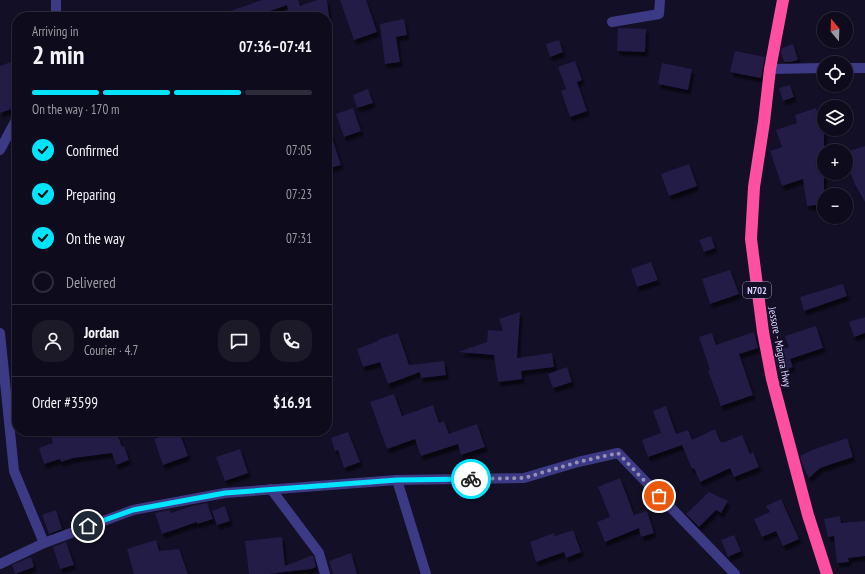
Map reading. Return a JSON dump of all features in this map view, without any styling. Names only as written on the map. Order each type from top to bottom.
[{"type":"highway","name":"Jessore - Magura Hwy","points":[[783,0],[770,69],[754,187],[751,239],[763,332],[772,378],[808,515],[826,574]]},
{"type":"street","points":[[56,0],[56,12]]},
{"type":"street","points":[[612,22],[659,14],[660,0]]},
{"type":"street","points":[[770,69],[817,68]]},
{"type":"street","points":[[853,68],[865,68]]},
{"type":"street","points":[[0,150],[12,127]]},
{"type":"street","points":[[0,333],[14,471],[44,543]]},
{"type":"street","points":[[0,564],[44,543],[133,510],[225,493],[397,480],[524,478],[578,462],[618,453],[735,574]]},
{"type":"street","points":[[397,480],[426,574]]},
{"type":"street","points":[[271,489],[319,553],[325,574]]},
{"type":"building","points":[[262,0],[298,0],[300,6],[317,0],[327,0],[328,12],[282,12],[288,10],[287,5],[267,12],[228,12]]},
{"type":"building","points":[[340,0],[366,0],[377,32],[354,40]]},
{"type":"building","points":[[404,19],[407,35],[396,37],[400,62],[385,64],[380,24]]},
{"type":"building","points":[[618,28],[646,29],[645,52],[617,51]]},
{"type":"building","points":[[559,40],[563,52],[550,57],[546,44]]},
{"type":"building","points":[[793,44],[798,60],[784,62],[781,53],[782,48]]},
{"type":"building","points":[[735,51],[765,57],[761,78],[730,72]]},
{"type":"building","points":[[575,61],[582,80],[577,82],[587,111],[570,117],[561,91],[566,89],[558,67]]},
{"type":"building","points":[[12,62],[12,109],[0,113],[0,66]]},
{"type":"building","points":[[662,63],[692,69],[688,90],[658,84]]},
{"type":"building","points":[[790,85],[794,97],[783,101],[779,88]]},
{"type":"building","points":[[368,89],[373,103],[357,108],[353,95]]},
{"type":"building","points":[[353,108],[361,131],[344,137],[336,114]]},
{"type":"building","points":[[816,108],[817,136],[824,136],[824,144],[817,144],[817,180],[824,180],[824,188],[817,188],[817,205],[807,206],[803,179],[782,186],[770,151],[782,147],[776,130],[797,123],[795,115]]},
{"type":"building","points":[[332,138],[341,165],[332,168]]},
{"type":"building","points":[[865,146],[865,202],[853,180],[853,150]]},
{"type":"building","points":[[689,164],[697,186],[669,196],[661,174]]},
{"type":"building","points":[[711,236],[715,248],[704,252],[699,240]]},
{"type":"building","points":[[651,262],[658,280],[637,287],[631,269]]},
{"type":"building","points":[[730,270],[739,294],[710,304],[702,279]]},
{"type":"building","points":[[843,284],[847,296],[804,311],[800,297]]},
{"type":"building","points":[[520,312],[517,358],[552,353],[554,367],[521,371],[522,379],[498,382],[494,355],[458,352],[487,342],[488,330],[503,331],[499,319]]},
{"type":"building","points":[[865,317],[865,333],[854,337],[849,322]]},
{"type":"building","points":[[816,326],[823,348],[790,359],[793,367],[779,372],[774,352],[789,347],[785,336]]},
{"type":"building","points":[[754,332],[758,348],[739,354],[753,395],[721,406],[708,371],[710,370],[699,337],[712,333],[716,345]]},
{"type":"building","points":[[398,333],[409,365],[444,361],[446,375],[421,378],[420,372],[388,384],[380,362],[363,367],[357,349]]},
{"type":"building","points":[[567,367],[572,382],[553,388],[548,374]]},
{"type":"building","points":[[394,394],[402,416],[433,405],[439,423],[444,421],[449,434],[477,424],[485,447],[461,455],[458,444],[421,456],[415,439],[387,449],[370,402]]},
{"type":"building","points":[[666,406],[676,434],[688,430],[692,440],[715,429],[722,443],[742,435],[750,454],[753,452],[759,467],[734,477],[730,468],[700,482],[694,468],[692,469],[682,445],[648,457],[642,440],[661,433],[653,411]]},
{"type":"building","points":[[348,432],[360,462],[344,468],[338,450],[335,451],[331,438]]},
{"type":"building","points":[[51,436],[118,436],[122,447],[124,446],[129,460],[116,465],[112,453],[73,458],[61,462],[60,459],[44,464],[39,448],[53,443]]},
{"type":"building","points":[[163,436],[181,436],[188,456],[163,465],[154,439]]},
{"type":"building","points":[[847,438],[853,457],[820,468],[809,478],[800,456],[812,450]]},
{"type":"building","points":[[240,449],[248,473],[225,481],[216,457]]},
{"type":"building","points":[[620,478],[634,515],[647,511],[654,533],[641,537],[639,528],[605,542],[597,522],[610,517],[598,487]]},
{"type":"building","points":[[709,492],[728,501],[721,513],[716,510],[699,527],[686,514]]},
{"type":"building","points":[[781,499],[799,539],[783,546],[776,531],[762,537],[754,519],[770,512],[766,506]]},
{"type":"building","points":[[207,503],[213,519],[197,524],[197,522],[162,534],[155,513],[170,510],[171,513]]},
{"type":"building","points":[[225,506],[230,521],[217,525],[212,511]]},
{"type":"building","points":[[56,510],[62,529],[49,534],[42,515]]},
{"type":"building","points":[[840,516],[841,523],[865,521],[865,556],[848,558],[849,562],[837,563],[834,536],[828,537],[824,519]]},
{"type":"building","points":[[573,530],[581,552],[566,558],[564,552],[536,562],[530,542],[554,533],[555,536]]},
{"type":"building","points":[[734,535],[741,551],[728,557],[721,540]]},
{"type":"building","points":[[282,537],[285,566],[313,555],[316,567],[311,569],[267,574],[249,574],[245,541]]},
{"type":"building","points":[[156,540],[159,551],[179,549],[188,574],[134,574],[127,549]]},
{"type":"building","points":[[66,542],[74,565],[60,569],[53,547]]},
{"type":"building","points":[[351,553],[357,574],[333,574],[329,561]]},
{"type":"building","points":[[31,557],[34,567],[15,574],[12,565]]},
{"type":"way so far","points":[[471,479],[524,478],[578,462],[618,453],[659,496]]},
{"type":"route","points":[[88,526],[133,510],[225,493],[397,480],[471,479]]}]
